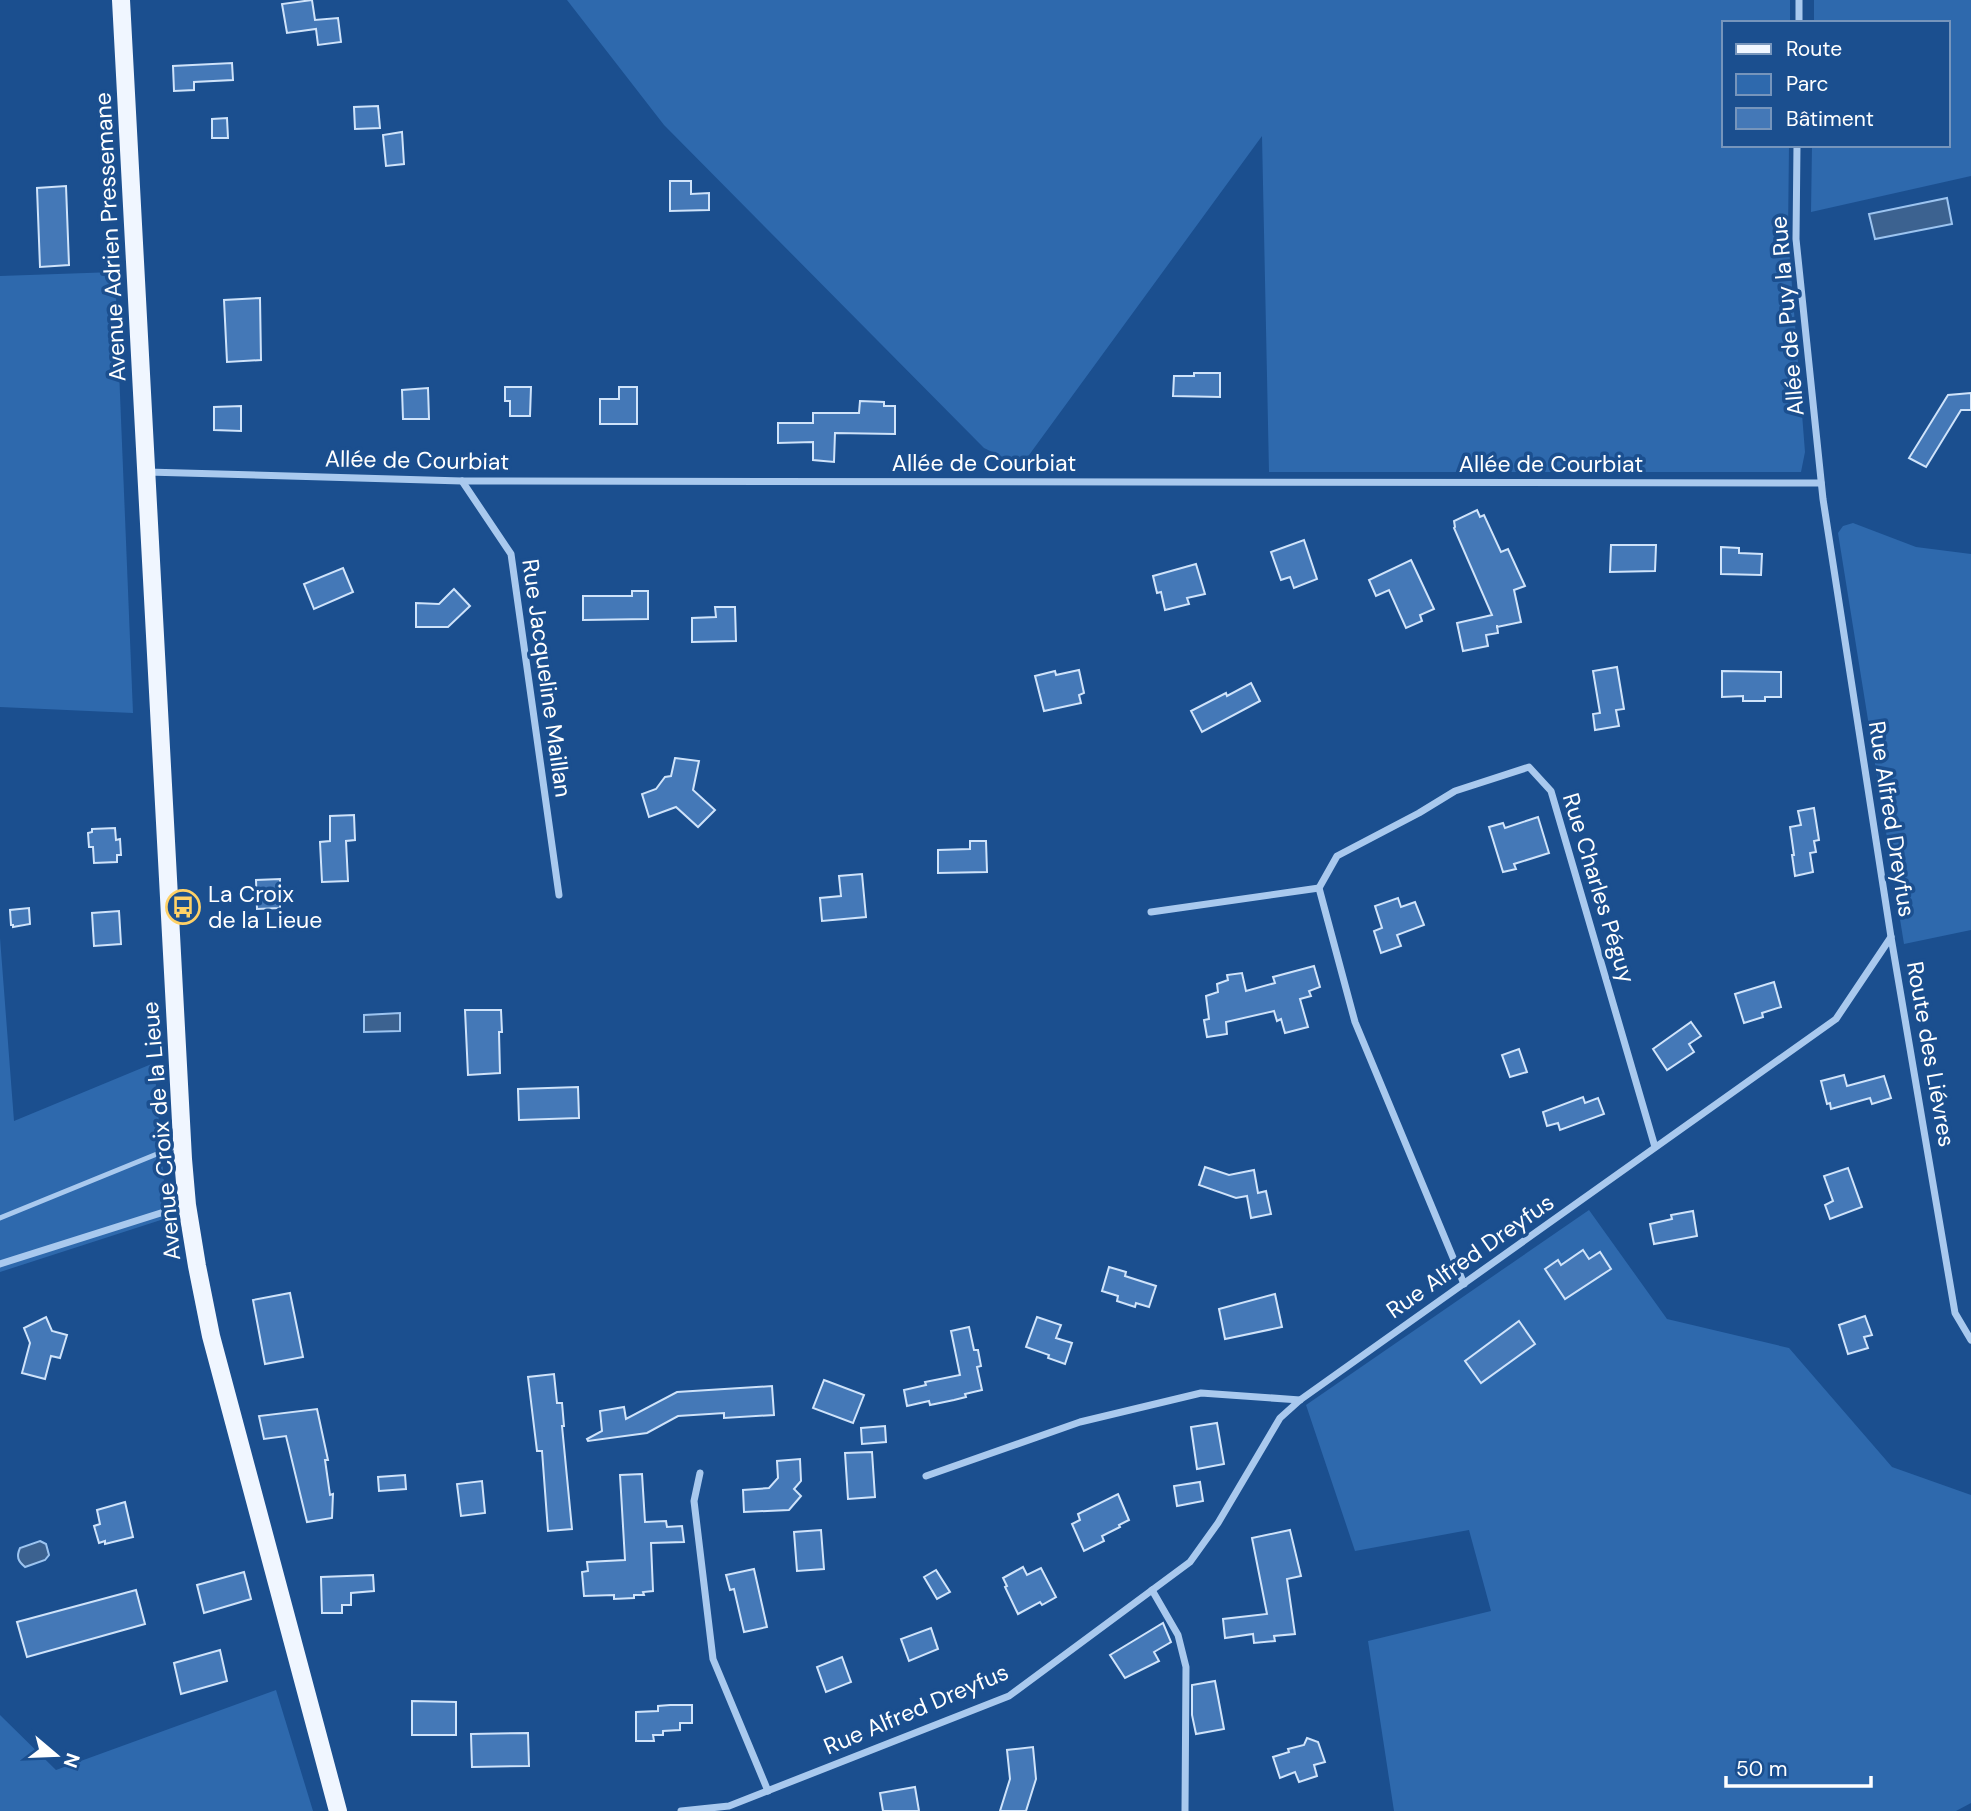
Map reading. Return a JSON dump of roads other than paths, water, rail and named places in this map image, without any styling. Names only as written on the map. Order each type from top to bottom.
[{"type":"main road","name":"Avenue Adrien Pressemane","points":[[121,0],[147,472]]},
{"type":"main road","name":"Avenue Croix de la Lieue","points":[[147,472],[187,1205],[212,1336],[338,1811]]},
{"type":"street","points":[[1799,0],[1799,21]]},
{"type":"street","name":"Allée de Puy la Rue","points":[[1797,147],[1796,239],[1821,483]]},
{"type":"street","name":"Allée de Courbiat","points":[[147,472],[462,481],[1821,483]]},
{"type":"street","name":"Rue Jacqueline Maillan","points":[[462,481],[511,554],[559,895]]},
{"type":"street","name":"Rue Alfred Dreyfus","points":[[681,1811],[729,1806],[1010,1696],[1190,1562],[1218,1523],[1280,1418],[1300,1400],[1836,1019],[1891,937],[1821,483]]},
{"type":"street","name":"Rue Charles Péguy","points":[[1319,888],[1337,856],[1455,791],[1529,767],[1551,791],[1655,1147]]},
{"type":"street","points":[[1151,912],[1319,888],[1355,1021],[1464,1284]]},
{"type":"street","name":"Route des Liévres","points":[[1891,937],[1955,1313],[1971,1340]]},
{"type":"street","points":[[0,1264],[187,1205]]},
{"type":"street","points":[[926,1476],[1080,1422],[1201,1393],[1300,1400]]},
{"type":"street","points":[[700,1473],[694,1502],[713,1659],[768,1791]]},
{"type":"street","points":[[1152,1590],[1178,1634],[1186,1667],[1185,1811]]},
{"type":"lane","points":[[0,1218],[182,1144]]},
{"type":"place","name":"La Croix de la Lieue","points":[[183,907]]}]
